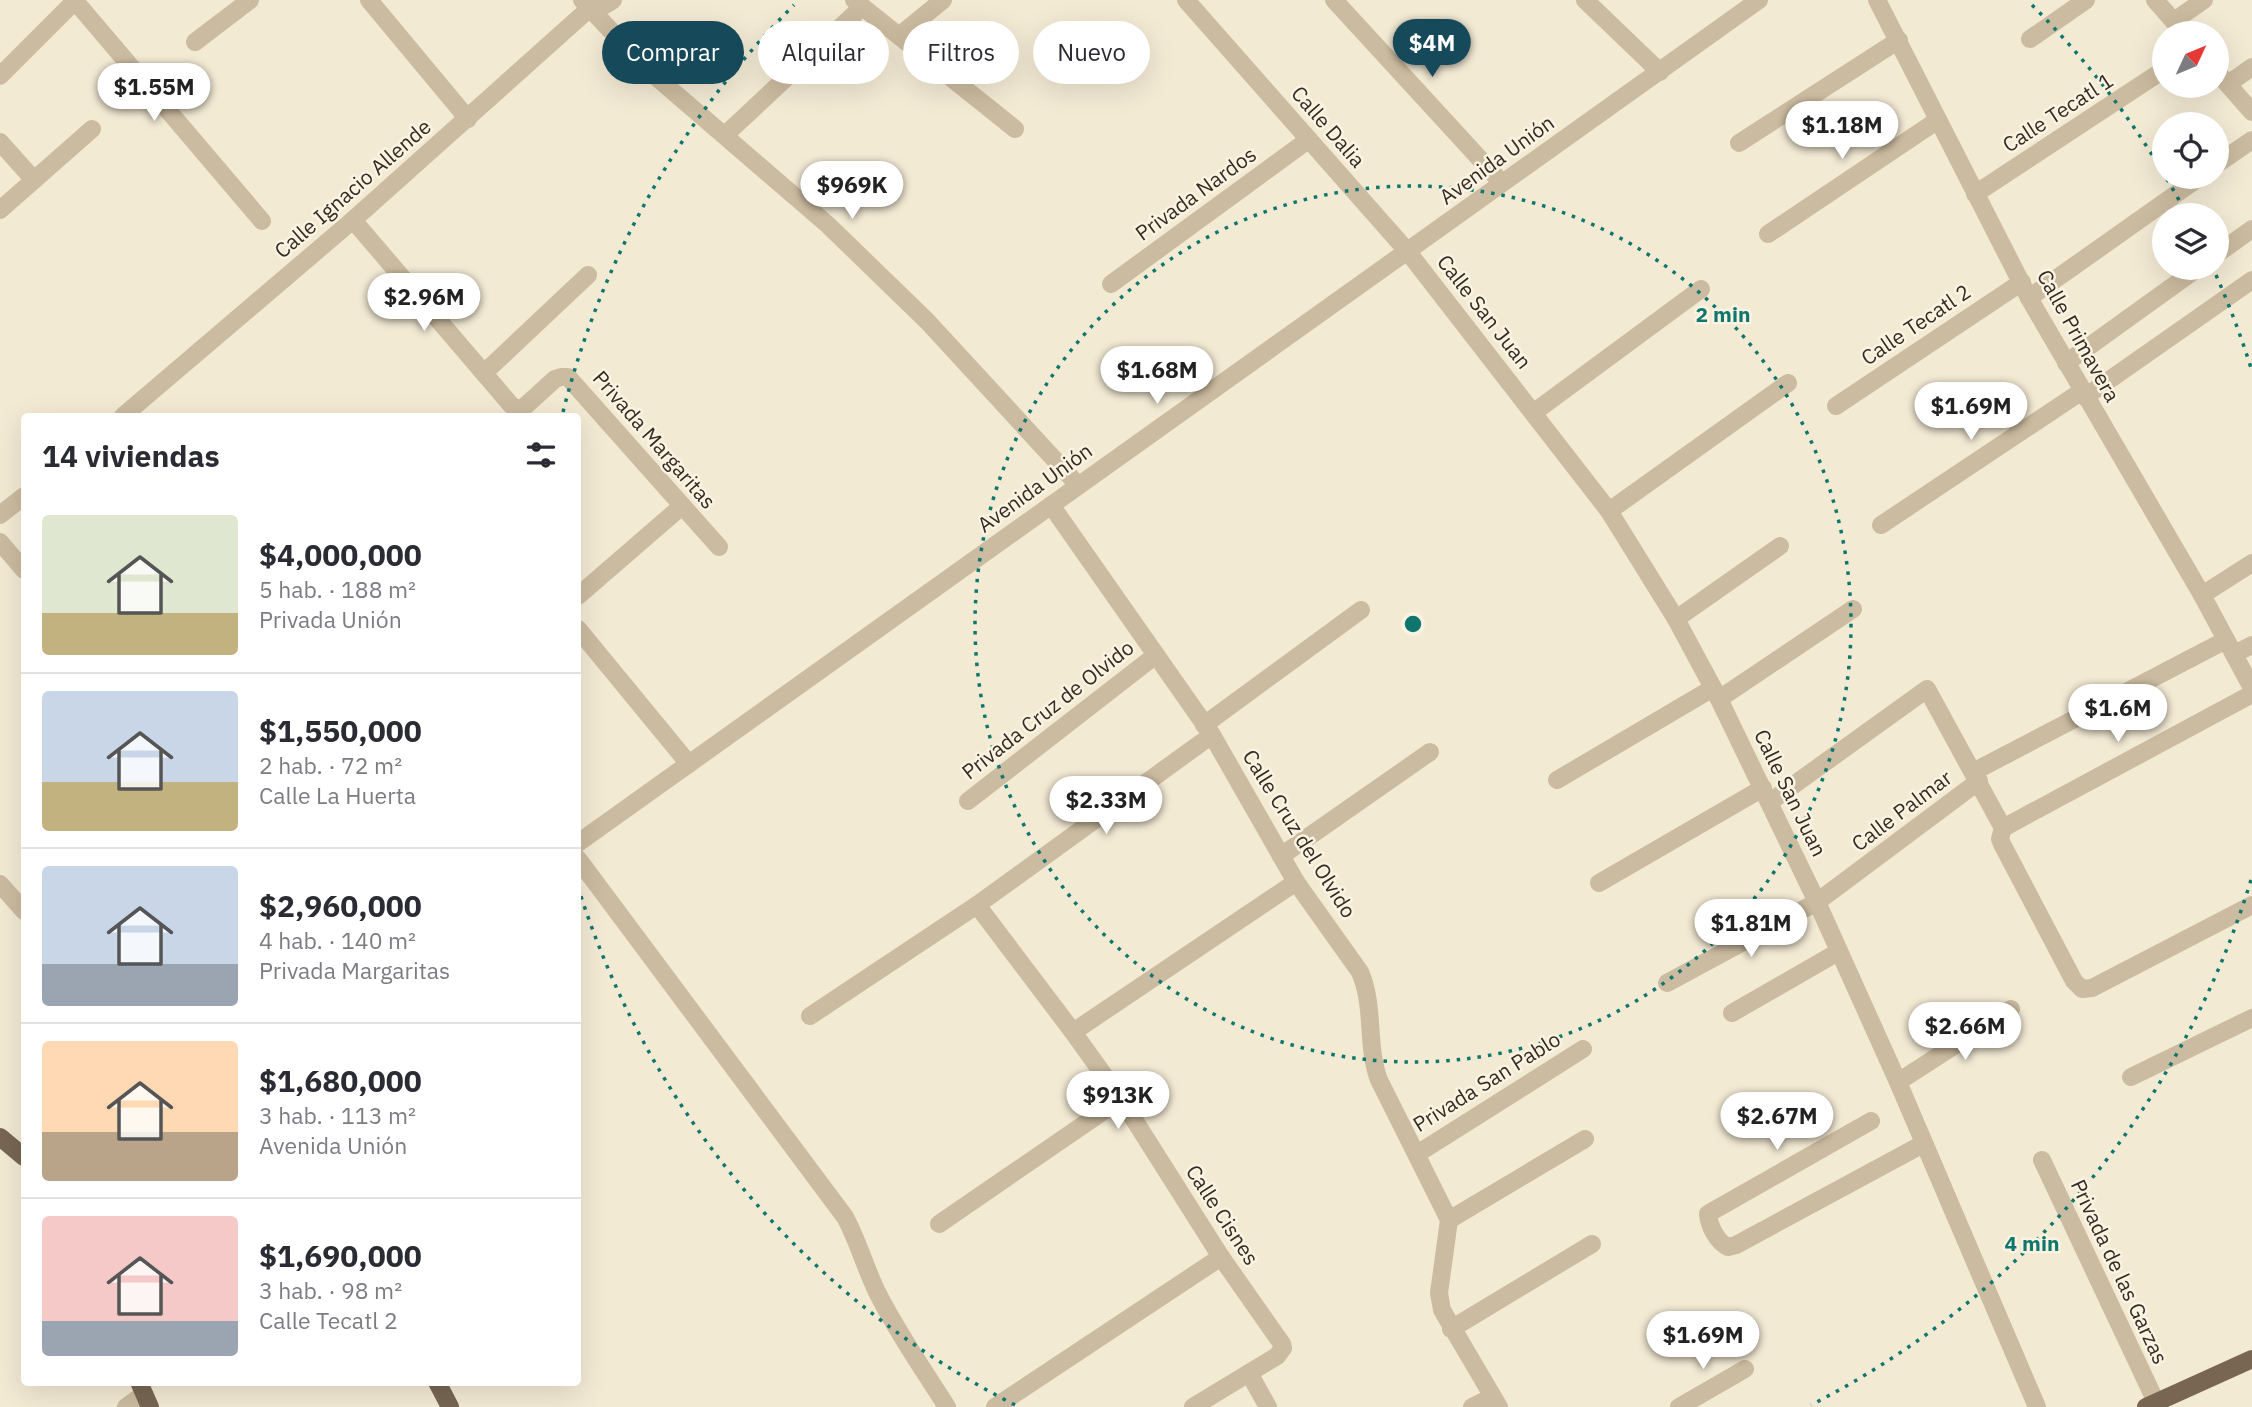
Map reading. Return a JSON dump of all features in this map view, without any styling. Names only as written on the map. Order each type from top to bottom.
[{"type":"main road","points":[[0,1137],[21,1154]]},
{"type":"main road","points":[[2151,1405],[2252,1359]]},
{"type":"main road","points":[[439,1386],[450,1407]]},
{"type":"street","points":[[0,76],[76,0],[262,221]]},
{"type":"street","points":[[195,42],[250,0]]},
{"type":"street","points":[[369,0],[468,119]]},
{"type":"street","name":"Calle Ignacio Allende","points":[[127,413],[468,119],[586,4],[605,5],[613,0]]},
{"type":"street","points":[[900,36],[943,0]]},
{"type":"street","name":"Calle Dalia","points":[[1186,0],[1408,252]]},
{"type":"street","points":[[1334,0],[1502,183]]},
{"type":"street","points":[[1585,0],[1660,72]]},
{"type":"street","name":"Avenida Unión","points":[[581,841],[1759,0]]},
{"type":"street","name":"Calle Primavera","points":[[1877,0],[2025,290],[2202,595],[2252,688]]},
{"type":"street","points":[[2029,39],[2086,0]]},
{"type":"street","points":[[2155,0],[2174,21]]},
{"type":"street","points":[[2185,21],[2204,0]]},
{"type":"street","points":[[725,135],[858,3],[1015,129]]},
{"type":"street","points":[[586,4],[648,71],[828,225],[927,321],[1078,485]]},
{"type":"street","points":[[1739,143],[1899,40]]},
{"type":"street","points":[[2230,75],[2252,67]]},
{"type":"street","name":"Calle Tecatl 1","points":[[1975,194],[2152,78]]},
{"type":"street","points":[[2230,87],[2252,112]]},
{"type":"street","points":[[1768,234],[1938,120]]},
{"type":"street","points":[[0,210],[92,129]]},
{"type":"street","name":"Privada Nardos","points":[[1111,284],[1308,140]]},
{"type":"street","points":[[2229,156],[2252,140]]},
{"type":"street","points":[[0,142],[34,180]]},
{"type":"street","name":"Calle Tecatl 2","points":[[1836,406],[2025,290],[2181,189]]},
{"type":"street","name":"Privada Margaritas","points":[[353,220],[512,405],[519,409],[555,379],[568,377],[719,547]]},
{"type":"street","points":[[2229,245],[2252,229]]},
{"type":"street","name":"Calle San Juan","points":[[1408,252],[1609,511],[1716,694],[1817,902],[1898,1082],[2037,1407]]},
{"type":"street","points":[[484,373],[588,275]]},
{"type":"street","points":[[2066,363],[2182,280]]},
{"type":"street","points":[[1881,526],[2252,280]]},
{"type":"street","points":[[1533,413],[1702,289]]},
{"type":"street","points":[[1609,511],[1788,383]]},
{"type":"street","points":[[0,515],[21,498]]},
{"type":"street","name":"Calle Cruz del Olvido","points":[[1051,505],[1208,730],[1296,882],[1360,972],[1366,985],[1373,1063],[1449,1220]]},
{"type":"street","points":[[581,593],[682,506]]},
{"type":"street","points":[[0,542],[21,566]]},
{"type":"street","points":[[1675,620],[1780,546]]},
{"type":"street","points":[[2202,595],[2252,563]]},
{"type":"street","points":[[1557,780],[1716,694],[1853,609]]},
{"type":"street","points":[[810,1016],[977,905],[1361,610]]},
{"type":"street","points":[[581,633],[690,764]]},
{"type":"street","name":"Calle Palmar","points":[[1667,983],[1817,902],[1976,777],[2230,647],[2252,645]]},
{"type":"street","name":"Privada Cruz de Olvido","points":[[968,801],[1156,655]]},
{"type":"street","points":[[1599,883],[1767,795],[1927,689],[2003,828],[2000,839],[2002,844],[2074,981],[2082,989],[2092,988],[2252,905]]},
{"type":"street","points":[[2003,828],[2252,694]]},
{"type":"street","points":[[1281,856],[1430,752]]},
{"type":"street","points":[[581,863],[845,1217],[890,1318],[947,1407]]},
{"type":"street","points":[[1073,1031],[1296,882]]},
{"type":"street","points":[[0,884],[21,904]]},
{"type":"street","name":"Calle Cisnes","points":[[977,905],[1073,1031],[1121,1100],[1220,1257],[1282,1343],[1283,1348],[1277,1356],[1249,1373]]},
{"type":"street","points":[[1732,1013],[1838,951]]},
{"type":"street","points":[[1898,1082],[2011,1009]]},
{"type":"street","points":[[2131,1077],[2252,1018]]},
{"type":"street","name":"Privada San Pablo","points":[[1417,1154],[1583,1049]]},
{"type":"street","points":[[939,1224],[1121,1100]]},
{"type":"street","points":[[1871,1121],[1708,1214],[1721,1242],[1728,1247],[1736,1245],[1923,1144]]},
{"type":"street","points":[[1472,1407],[1496,1402],[1442,1310],[1439,1293],[1449,1220],[1585,1139]]},
{"type":"street","name":"Privada de las Garzas","points":[[2042,1160],[2151,1405]]},
{"type":"street","points":[[1451,1329],[1592,1244]]},
{"type":"street","points":[[995,1407],[1220,1257]]},
{"type":"street","points":[[1679,1407],[1745,1369]]},
{"type":"street","points":[[1193,1407],[1249,1373],[1268,1407]]},
{"type":"street","points":[[126,1407],[144,1395]]}]
